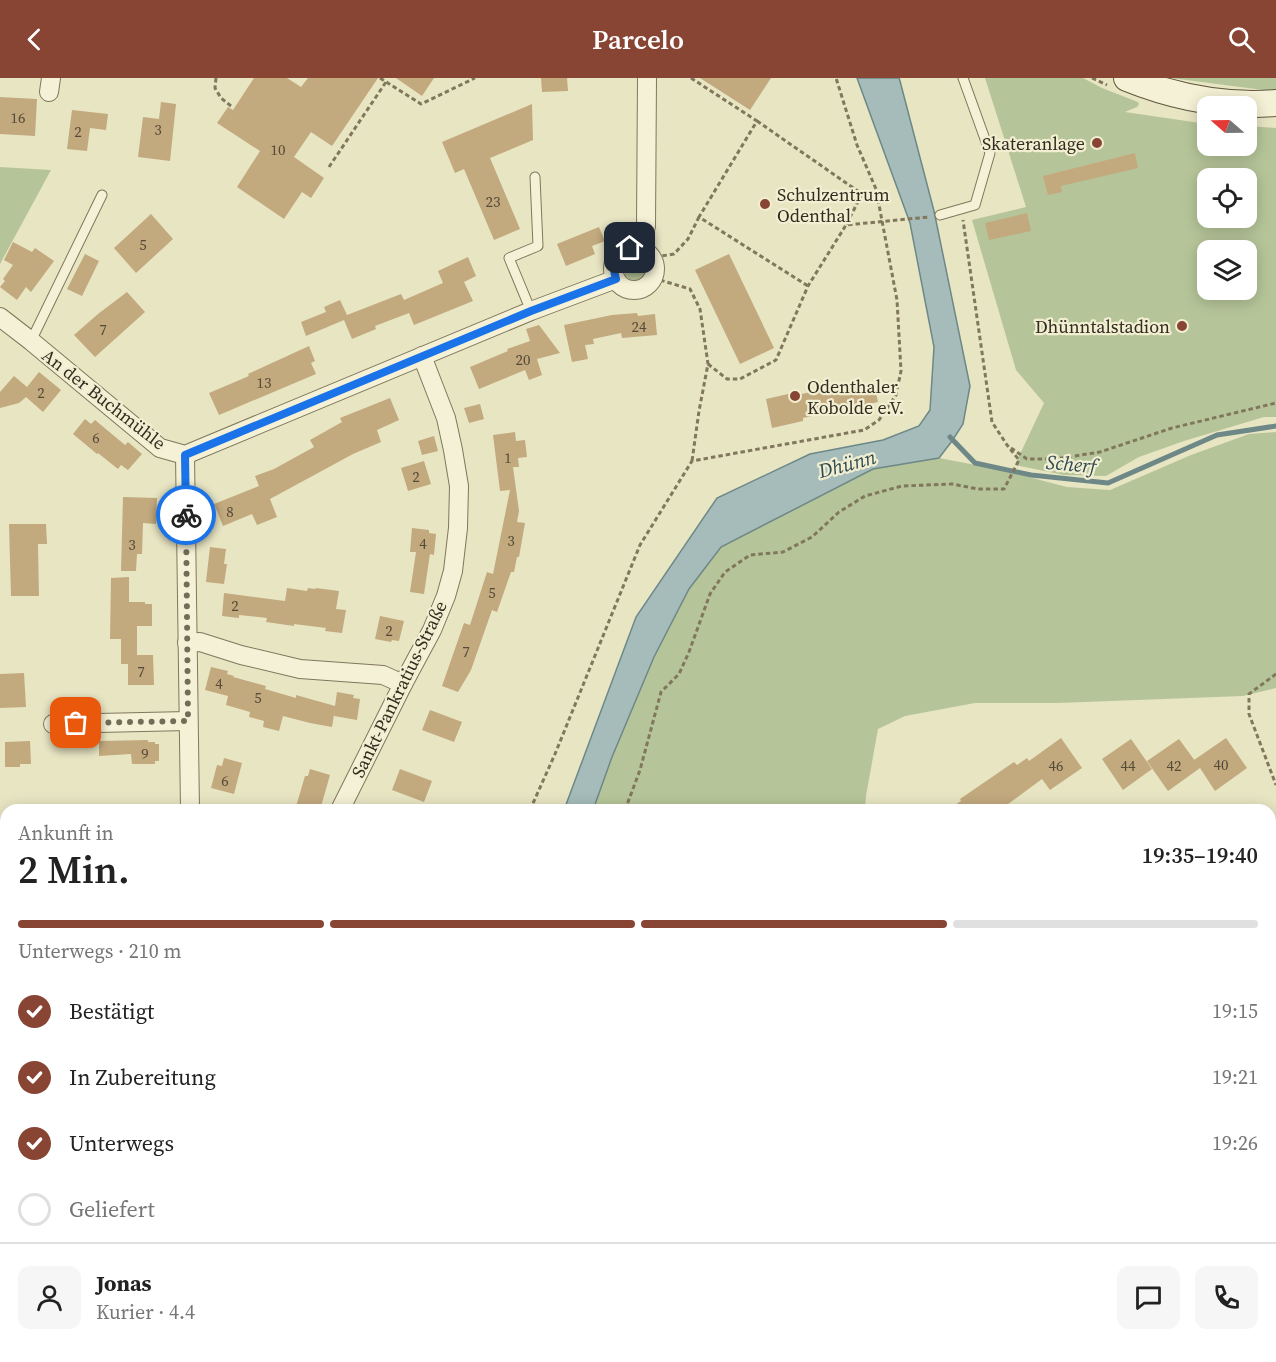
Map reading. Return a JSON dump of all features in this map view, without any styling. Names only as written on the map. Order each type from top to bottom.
[{"type":"main road","points":[[1127,78],[1154,88],[1197,99],[1244,104],[1276,103]]},
{"type":"street","points":[[646,253],[630,248],[621,252],[615,260],[613,270],[616,279],[624,287],[635,290],[646,286],[653,278],[655,268],[646,253],[647,78]]},
{"type":"street","name":"An der Buchmühle","points":[[0,316],[160,448],[185,455],[531,311],[616,279]]},
{"type":"street","name":"Sankt-Pankratius-Straße","points":[[343,804],[432,630],[453,571],[458,528],[459,486],[446,418],[422,357]]},
{"type":"street","points":[[185,455],[190,804]]},
{"type":"street","points":[[187,643],[200,642],[241,656],[300,669],[383,675],[403,684]]},
{"type":"street","points":[[53,724],[188,721]]},
{"type":"lane","points":[[940,215],[975,206],[990,153],[963,78]]},
{"type":"lane","points":[[531,311],[509,258],[538,246],[535,177]]},
{"type":"lane","points":[[31,341],[102,195]]},
{"type":"path","points":[[216,78],[215,88],[221,98],[231,106]]},
{"type":"path","points":[[380,78],[421,104],[475,78]]},
{"type":"path","points":[[691,78],[862,194],[846,225],[808,285],[776,360],[740,379],[727,379],[708,364]]},
{"type":"path","points":[[692,461],[864,430],[879,420],[896,395],[901,371],[897,300],[883,222],[876,189],[857,145],[836,78]]},
{"type":"path","points":[[329,167],[386,82]]},
{"type":"path","points":[[646,253],[674,255],[688,239],[757,121]]},
{"type":"path","points":[[627,804],[640,770],[661,692],[679,674],[710,594],[725,572],[750,555],[783,552],[812,537],[839,512],[865,496],[902,486],[952,484],[978,489],[1004,489],[1019,460],[1006,445],[992,422],[962,209]]},
{"type":"path","points":[[846,225],[940,215]]},
{"type":"path","points":[[699,218],[808,285]]},
{"type":"path","points":[[533,804],[640,545],[692,461],[708,364],[700,309],[690,289],[653,278]]},
{"type":"path","points":[[1006,445],[1027,459],[1055,459],[1100,452],[1172,428],[1276,403]]},
{"type":"path","points":[[1276,674],[1249,694],[1249,714],[1276,785]]},
{"type":"green space","points":[[985,78],[1083,78],[1138,102],[1137,107],[1125,112],[1197,123],[1197,156],[1257,156],[1257,127],[1276,128],[1276,417],[1264,417],[1184,441],[1139,457],[1106,476],[1064,475],[1015,465],[1044,403],[1016,370],[972,220],[1026,207]]},
{"type":"green space","points":[[1171,78],[1276,78],[1276,91],[1271,91]]},
{"type":"green space","points":[[0,167],[51,170],[0,264]]},
{"type":"green space","points":[[635,256],[644,259],[647,268],[644,277],[635,280],[626,277],[623,268],[626,259]]},
{"type":"green space","points":[[1276,432],[1276,688],[1243,696],[1058,703],[975,703],[905,716],[878,729],[865,804],[595,804],[612,757],[654,657],[689,589],[721,546],[873,469],[939,458],[1002,470],[1067,487],[1110,490],[1191,455],[1249,434]]},
{"type":"water","name":"Dhünn","points":[[857,78],[899,78],[900,81],[934,211],[970,386],[963,424],[939,458],[873,469],[721,547],[689,589],[654,657],[612,757],[595,804],[566,804],[636,617],[717,498],[810,454],[883,440],[919,426],[930,410],[934,347],[910,223]]},
{"type":"building","points":[[254,78],[287,78],[301,87],[308,78],[378,78],[332,146],[311,132],[294,157],[324,178],[311,198],[302,192],[284,219],[237,187],[260,151],[217,123],[228,107],[233,110]]},
{"type":"building","points":[[396,78],[434,78],[422,96]]},
{"type":"building","points":[[541,78],[567,78],[568,91],[542,92]]},
{"type":"building","points":[[700,78],[771,78],[750,110]]},
{"type":"building","points":[[0,97],[37,99],[35,136],[0,134]]},
{"type":"building","points":[[161,102],[176,104],[170,161],[138,157],[143,117],[159,119]]},
{"type":"building","points":[[532,104],[533,140],[490,158],[520,229],[494,240],[464,169],[455,173],[442,142]]},
{"type":"building","points":[[72,110],[108,114],[106,130],[90,128],[87,151],[67,149]]},
{"type":"building","points":[[1135,153],[1138,168],[1061,186],[1062,192],[1048,195],[1043,176]]},
{"type":"building","points":[[1027,213],[1031,231],[989,240],[985,223]]},
{"type":"building","points":[[151,214],[173,239],[136,273],[114,248]]},
{"type":"building","points":[[599,227],[605,241],[592,246],[595,254],[566,266],[557,244]]},
{"type":"building","points":[[13,242],[32,252],[35,248],[54,261],[31,292],[26,287],[17,300],[0,287],[13,265],[4,260]]},
{"type":"building","points":[[85,254],[99,261],[82,296],[67,289]]},
{"type":"building","points":[[729,254],[774,348],[740,364],[695,270]]},
{"type":"building","points":[[468,257],[476,276],[464,282],[473,301],[414,325],[409,313],[375,326],[376,329],[352,339],[344,320],[306,336],[301,322],[326,312],[324,307],[340,300],[347,315],[401,294],[404,300],[443,283],[438,271]]},
{"type":"building","points":[[127,292],[145,312],[95,357],[74,335]]},
{"type":"building","points":[[637,313],[638,316],[655,314],[657,335],[622,338],[621,333],[593,339],[594,344],[585,345],[588,359],[572,362],[564,325],[612,315]]},
{"type":"building","points":[[539,325],[560,353],[537,359],[542,375],[529,380],[525,370],[479,389],[470,367],[508,351],[507,349],[530,341],[526,329]]},
{"type":"building","points":[[309,346],[315,361],[311,363],[316,374],[219,415],[209,393]]},
{"type":"building","points":[[39,372],[61,390],[43,412],[26,397],[19,403],[0,408],[0,392],[14,376],[27,387]]},
{"type":"building","points":[[874,383],[878,402],[803,418],[803,421],[772,428],[766,399],[822,389],[823,394]]},
{"type":"building","points":[[390,398],[399,420],[377,430],[381,442],[353,454],[270,499],[277,517],[257,525],[252,514],[223,526],[214,504],[259,486],[255,476],[274,469],[314,447],[310,440],[342,422],[340,418]]},
{"type":"building","points":[[480,404],[484,419],[469,423],[464,408]]},
{"type":"building","points":[[85,419],[91,424],[95,420],[125,445],[128,442],[142,454],[128,470],[121,465],[118,469],[73,434]]},
{"type":"building","points":[[515,432],[516,441],[525,440],[527,457],[518,458],[519,467],[513,467],[519,511],[517,522],[525,523],[519,557],[517,557],[514,572],[511,572],[497,612],[492,610],[471,670],[458,692],[442,686],[464,623],[470,625],[487,572],[493,574],[510,490],[500,491],[493,435]]},
{"type":"building","points":[[434,436],[438,451],[422,455],[418,441]]},
{"type":"building","points":[[424,461],[431,484],[408,491],[401,468]]},
{"type":"building","points":[[123,497],[157,498],[156,524],[143,523],[142,554],[137,554],[136,571],[121,571]]},
{"type":"building","points":[[9,524],[46,524],[47,544],[38,544],[39,596],[11,596]]},
{"type":"building","points":[[412,528],[429,530],[429,533],[436,534],[434,555],[430,554],[424,594],[410,592],[416,552],[410,552]]},
{"type":"building","points":[[210,547],[226,549],[224,564],[227,564],[224,584],[206,582]]},
{"type":"building","points":[[129,577],[129,602],[152,604],[152,626],[137,626],[137,655],[153,655],[154,685],[128,685],[128,664],[121,664],[121,639],[110,639],[111,578]]},
{"type":"building","points":[[287,588],[307,591],[308,588],[316,588],[339,591],[336,609],[346,610],[342,633],[325,631],[326,628],[266,622],[267,618],[222,616],[224,593],[285,601]]},
{"type":"building","points":[[380,616],[404,621],[399,641],[375,639]]},
{"type":"building","points":[[211,667],[228,671],[227,674],[233,677],[266,686],[265,689],[335,706],[337,692],[354,695],[353,698],[360,699],[357,720],[334,716],[335,709],[332,727],[283,716],[279,731],[263,727],[264,721],[249,717],[250,712],[226,705],[228,696],[205,690]]},
{"type":"building","points":[[24,673],[26,707],[0,708],[0,674]]},
{"type":"building","points":[[430,710],[462,722],[454,742],[422,730]]},
{"type":"building","points":[[1061,738],[1082,768],[1050,790],[1042,779],[1008,804],[956,804],[961,801],[960,799],[1014,762],[1017,765],[1027,758],[1029,761]]},
{"type":"building","points":[[1226,738],[1247,768],[1215,791],[1200,768],[1168,791],[1147,761],[1179,739],[1194,760]]},
{"type":"building","points":[[1131,739],[1152,769],[1123,790],[1102,759]]},
{"type":"building","points":[[148,740],[148,742],[159,744],[159,761],[155,761],[155,764],[132,764],[131,754],[99,756],[99,741]]},
{"type":"building","points":[[30,741],[31,764],[5,767],[5,742]]},
{"type":"building","points":[[224,758],[242,763],[234,794],[211,788],[217,765],[222,766]]},
{"type":"building","points":[[310,769],[330,775],[322,804],[297,804],[305,776],[308,776]]},
{"type":"building","points":[[400,769],[432,781],[424,802],[392,790]]},
{"type":"waterway","name":"Scherf","points":[[950,437],[975,463],[1031,475],[1108,483],[1217,435],[1276,426]]},
{"type":"way so far","points":[[76,723],[188,721],[186,515]]},
{"type":"place","name":"Skateranlage","points":[[1097,143]]},
{"type":"place","name":"Schulzentrum Odenthal","points":[[765,204]]},
{"type":"place","name":"Dhünntalstadion","points":[[1182,326]]},
{"type":"place","name":"Odenthaler Kobolde e.V.","points":[[795,396]]},
{"type":"route","points":[[186,515],[185,455],[531,311],[616,279],[613,270],[615,260],[621,252],[630,248]]}]
